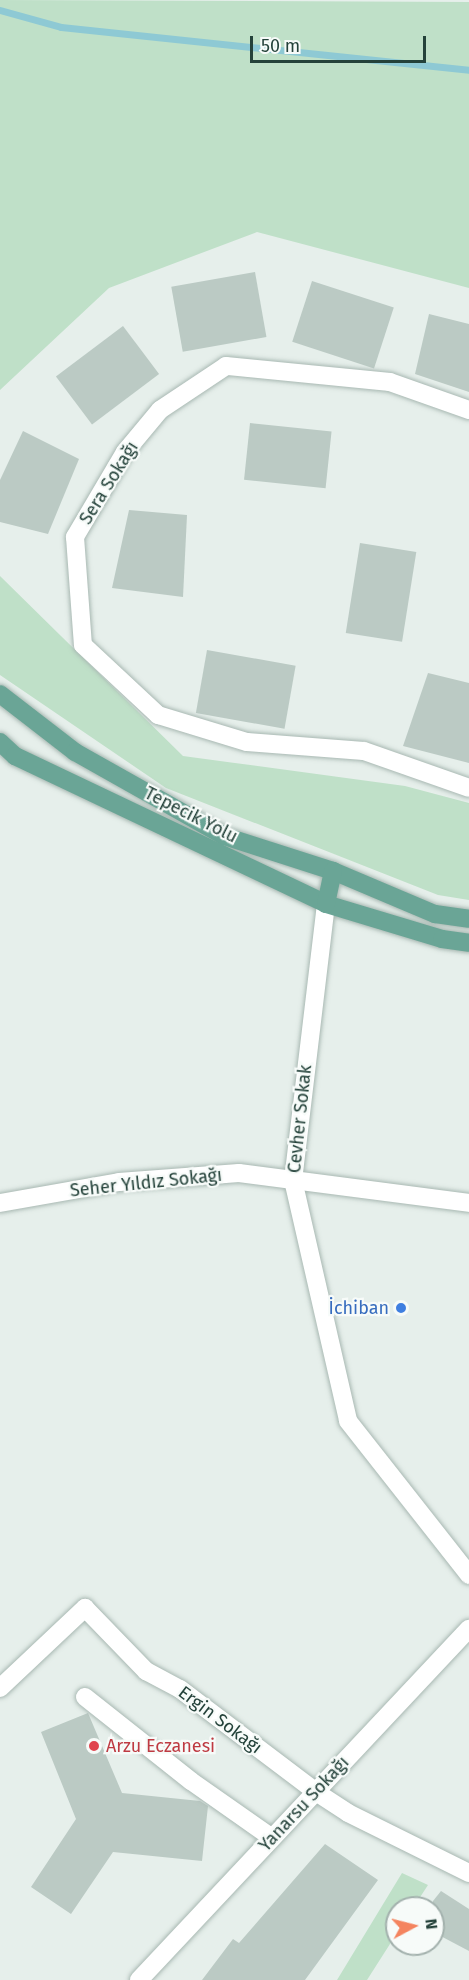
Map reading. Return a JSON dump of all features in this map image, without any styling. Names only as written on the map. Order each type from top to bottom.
[{"type":"main road","name":"Tepecik Yolu","points":[[0,694],[75,752],[224,836],[333,871],[435,914],[469,919]]},
{"type":"main road","name":"Tepecik Yolu","points":[[0,742],[15,756],[326,904],[442,939],[469,943]]},
{"type":"main road","points":[[326,904],[333,871]]},
{"type":"street","name":"Sera Sokağı","points":[[469,410],[390,382],[226,366],[160,410],[125,452],[75,537],[83,645],[158,715],[247,742],[364,751],[469,788]]},
{"type":"street","name":"Cevher Sokak","points":[[326,904],[293,1180],[348,1421],[469,1575]]},
{"type":"street","name":"Seher Yıldız Sokağı","points":[[0,1203],[119,1182],[239,1173],[469,1203]]},
{"type":"street","name":"Ergin Sokağı","points":[[0,1688],[85,1608],[146,1671],[180,1689],[316,1792],[348,1813],[469,1874]]},
{"type":"street","name":"Yanarsu Sokağı","points":[[139,1980],[469,1628]]},
{"type":"street","points":[[85,1697],[192,1781],[272,1838]]},
{"type":"green space","points":[[0,0],[469,2],[469,288],[257,232],[109,288],[0,390]]},
{"type":"green space","points":[[0,576],[183,756],[405,786],[469,803],[469,900],[438,895],[166,788],[0,675]]},
{"type":"green space","points":[[402,1873],[428,1885],[421,1896],[388,1896]]},
{"type":"green space","points":[[385,1901],[385,1952],[367,1980],[337,1980]]},
{"type":"building","points":[[255,272],[266,337],[183,352],[171,287]]},
{"type":"building","points":[[312,281],[394,308],[374,368],[292,342]]},
{"type":"building","points":[[429,314],[469,324],[469,392],[415,374]]},
{"type":"building","points":[[123,326],[159,374],[92,424],[56,377]]},
{"type":"building","points":[[250,423],[332,432],[326,488],[244,480]]},
{"type":"building","points":[[23,431],[79,459],[48,534],[0,522],[0,480]]},
{"type":"building","points":[[129,510],[187,515],[183,597],[112,588]]},
{"type":"building","points":[[360,543],[416,552],[402,642],[346,633]]},
{"type":"building","points":[[207,650],[296,666],[285,729],[196,713]]},
{"type":"building","points":[[428,673],[469,683],[469,763],[403,746]]},
{"type":"building","points":[[88,1713],[122,1793],[200,1801],[208,1806],[202,1861],[113,1852],[71,1914],[31,1887],[76,1819],[41,1732]]},
{"type":"building","points":[[325,1844],[378,1880],[305,1980],[202,1980],[233,1939],[239,1943]]},
{"type":"building","points":[[441,1891],[469,1909],[469,1951],[445,1938],[445,1896],[437,1896]]},
{"type":"waterway","points":[[0,10],[61,27],[469,70]]},
{"type":"place","name":"İchiban","points":[[401,1308]]},
{"type":"place","name":"Arzu Eczanesi","points":[[94,1746]]}]
